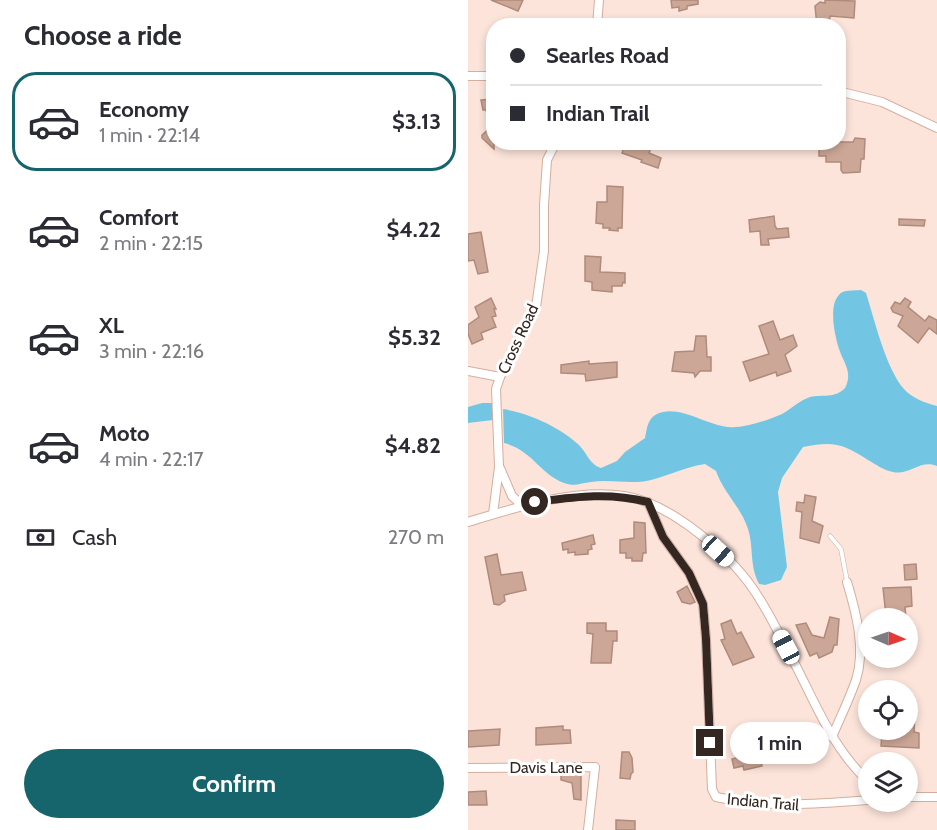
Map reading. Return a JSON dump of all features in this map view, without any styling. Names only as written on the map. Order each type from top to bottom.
[{"type":"street","points":[[598,18],[599,0]]},
{"type":"street","points":[[468,76],[486,76]]},
{"type":"street","points":[[846,93],[882,102],[937,128]]},
{"type":"street","name":"Cross Road","points":[[493,514],[499,467],[496,389],[536,307],[544,251],[547,160],[552,150]]},
{"type":"street","points":[[468,371],[500,377]]},
{"type":"street","name":"Cross Road","points":[[499,467],[512,496],[523,506]]},
{"type":"street","points":[[468,522],[535,502],[590,495],[623,495],[648,502],[686,522],[734,566],[759,596],[832,737],[858,772]]},
{"type":"street","name":"Indian Trail","points":[[648,502],[663,537],[689,573],[703,604],[712,789],[716,797],[744,804],[794,806],[858,801]]},
{"type":"street","points":[[832,737],[857,678],[860,640],[855,607],[847,582]]},
{"type":"street","name":"Davis Lane","points":[[468,768],[595,766],[588,830]]},
{"type":"street","points":[[918,797],[937,797]]},
{"type":"lane","points":[[830,536],[842,549],[847,582]]},
{"type":"water","points":[[861,290],[866,293],[881,343],[898,380],[911,395],[937,406],[937,466],[925,465],[899,473],[880,467],[851,450],[837,445],[822,444],[803,447],[782,478],[778,492],[787,567],[781,580],[765,585],[759,584],[754,570],[750,536],[745,521],[716,471],[705,464],[644,481],[598,481],[571,485],[555,479],[522,451],[504,443],[503,409],[533,417],[563,432],[579,445],[591,462],[601,468],[617,461],[625,452],[645,438],[649,421],[657,414],[683,413],[719,425],[741,427],[782,414],[810,397],[837,394],[845,388],[848,377],[836,337],[833,321],[834,306],[841,293]]},
{"type":"water","points":[[492,403],[493,420],[468,423],[468,407]]},
{"type":"building","points":[[491,0],[523,0],[518,11]]},
{"type":"building","points":[[671,0],[698,0],[698,4],[687,6],[687,9],[679,11],[679,7],[672,8]]},
{"type":"building","points":[[825,0],[855,1],[854,18],[830,16],[830,18],[816,18],[815,6],[820,2],[825,3]]},
{"type":"building","points":[[481,100],[486,100],[486,110],[483,110]]},
{"type":"building","points":[[486,131],[486,142],[482,138]]},
{"type":"building","points":[[855,138],[865,139],[864,159],[861,159],[860,172],[843,173],[841,162],[826,162],[826,156],[819,156],[819,150],[846,150],[846,142],[853,142]]},
{"type":"building","points":[[623,150],[650,150],[649,153],[661,158],[658,168],[622,153]]},
{"type":"building","points":[[607,186],[623,187],[622,228],[618,228],[618,231],[603,228],[603,224],[596,223],[597,202],[607,202]]},
{"type":"building","points":[[774,216],[777,229],[788,228],[789,237],[768,239],[769,245],[761,245],[760,231],[750,232],[749,220]]},
{"type":"building","points":[[899,219],[925,220],[924,226],[899,225]]},
{"type":"building","points":[[481,232],[488,272],[478,274],[474,260],[468,261],[468,234]]},
{"type":"building","points":[[585,256],[601,257],[600,272],[625,273],[625,283],[623,282],[622,286],[612,286],[612,292],[592,290],[592,282],[585,281]]},
{"type":"building","points":[[491,298],[496,309],[494,309],[496,316],[492,317],[496,327],[481,333],[483,339],[472,344],[468,334],[468,325],[479,317],[475,307]]},
{"type":"building","points":[[905,298],[911,302],[908,307],[925,321],[929,316],[937,320],[937,334],[929,328],[918,343],[898,326],[903,316],[893,312],[891,308],[895,302],[900,304]]},
{"type":"building","points":[[773,321],[780,340],[793,335],[797,346],[785,355],[791,371],[777,376],[776,372],[750,381],[743,362],[769,354],[759,326]]},
{"type":"building","points":[[696,336],[706,336],[707,357],[711,357],[711,371],[700,371],[695,377],[694,373],[672,371],[675,352],[694,351]]},
{"type":"building","points":[[589,361],[589,364],[617,362],[617,377],[586,381],[585,374],[561,373],[561,365]]},
{"type":"building","points":[[805,495],[816,497],[812,521],[823,526],[819,543],[800,538],[802,512],[796,511],[797,502],[804,503]]},
{"type":"building","points":[[634,522],[645,523],[646,553],[643,553],[642,561],[632,561],[632,558],[626,558],[626,553],[620,553],[620,540],[634,538]]},
{"type":"building","points":[[593,535],[595,544],[591,545],[592,549],[588,550],[588,554],[575,555],[575,552],[568,553],[568,549],[563,550],[562,543]]},
{"type":"building","points":[[497,554],[501,575],[522,572],[526,590],[504,595],[505,601],[499,605],[494,604],[485,557]]},
{"type":"building","points":[[916,564],[917,579],[905,580],[904,565]]},
{"type":"building","points":[[687,586],[695,602],[690,604],[682,602],[677,592]]},
{"type":"building","points":[[911,587],[912,606],[885,608],[883,588]]},
{"type":"building","points":[[830,617],[839,619],[837,645],[834,645],[832,652],[819,658],[817,653],[810,656],[796,625],[806,623],[812,635],[824,638]]},
{"type":"building","points":[[731,620],[737,634],[741,632],[754,657],[733,665],[721,640],[725,639],[721,624]]},
{"type":"building","points":[[587,623],[606,623],[606,631],[617,631],[617,641],[613,641],[611,663],[591,663],[593,634],[587,633]]},
{"type":"building","points":[[563,726],[563,730],[570,730],[571,743],[536,745],[536,728]]},
{"type":"building","points":[[500,729],[499,745],[468,747],[468,731]]},
{"type":"building","points":[[919,733],[919,748],[881,746],[882,740],[918,740]]},
{"type":"building","points":[[750,744],[754,758],[760,757],[762,766],[744,770],[743,766],[734,768],[732,759],[744,756],[742,746]]},
{"type":"building","points":[[622,752],[629,752],[632,758],[633,772],[630,779],[620,778]]},
{"type":"building","points":[[561,774],[581,775],[581,800],[574,799],[572,783],[561,780]]},
{"type":"building","points":[[486,791],[487,805],[468,805],[468,792]]},
{"type":"building","points":[[616,820],[635,821],[635,830],[616,830]]},
{"type":"route","points":[[535,502],[590,495],[623,495],[648,502],[663,537],[689,573],[703,604],[710,743]]}]
